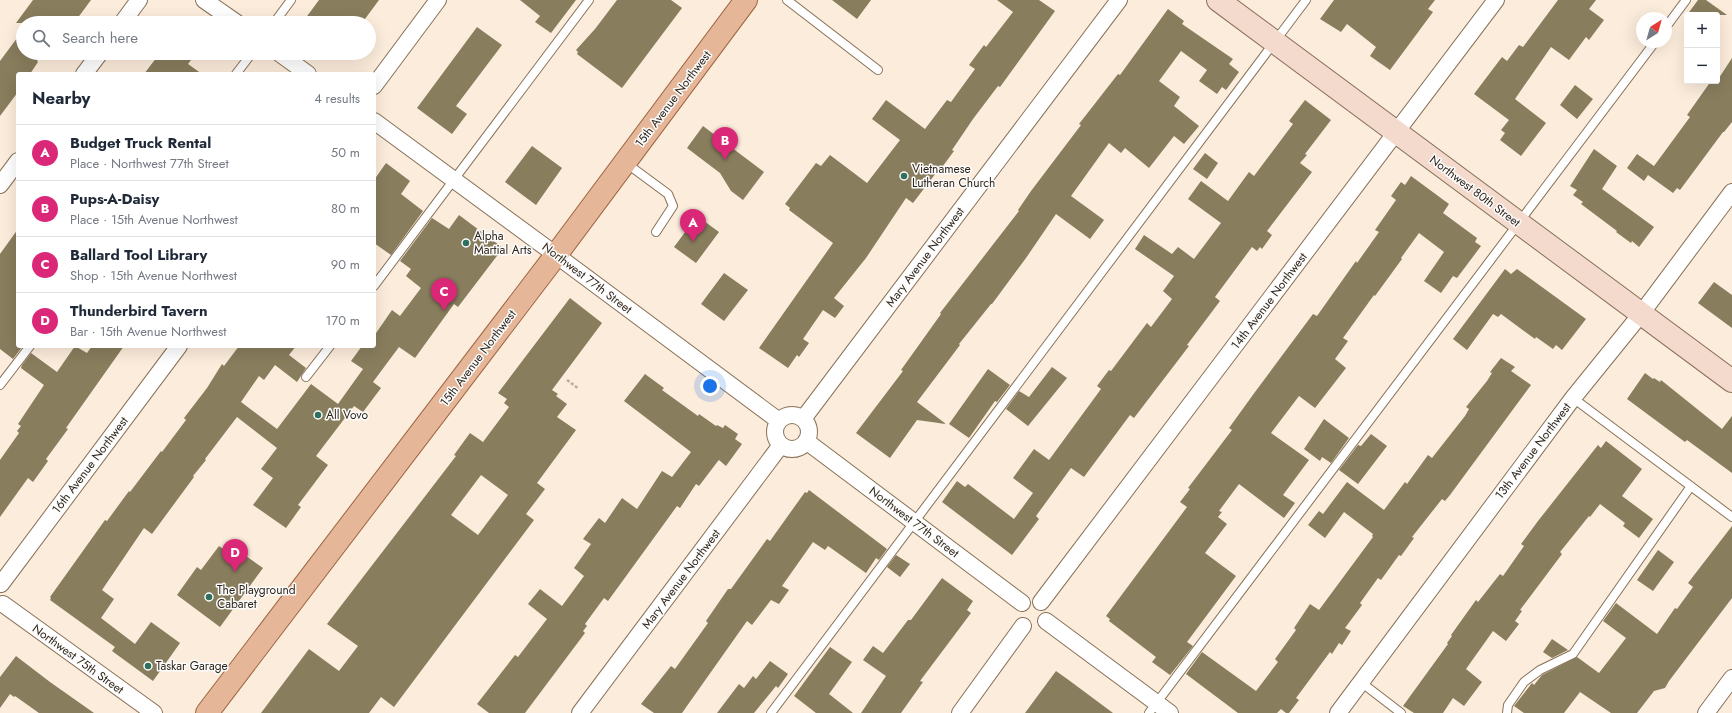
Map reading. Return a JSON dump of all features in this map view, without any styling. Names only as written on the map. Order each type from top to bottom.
[{"type":"main road","name":"15th Avenue Northwest","points":[[207,713],[556,255],[746,0]]},
{"type":"street","points":[[127,16],[139,0]]},
{"type":"street","points":[[204,0],[227,16]]},
{"type":"street","points":[[376,83],[438,0]]},
{"type":"street","name":"Mary Avenue Northwest","points":[[803,419],[1119,0]]},
{"type":"street","name":"Northwest 80th Street","points":[[1218,0],[1732,381]]},
{"type":"street","name":"14th Avenue Northwest","points":[[1041,602],[1496,0]]},
{"type":"street","points":[[86,72],[95,60]]},
{"type":"street","points":[[289,60],[305,72]]},
{"type":"street","name":"Northwest 77th Street","points":[[376,122],[779,421]]},
{"type":"street","points":[[0,185],[16,164]]},
{"type":"street","name":"13th Avenue Northwest","points":[[1338,713],[1362,683],[1573,398],[1641,314],[1732,192]]},
{"type":"street","name":"16th Avenue Northwest","points":[[1,583],[177,348]]},
{"type":"street","points":[[790,415],[796,415],[803,419],[808,427],[809,433],[806,441],[800,447],[794,449],[789,449],[781,445],[775,434],[775,429],[779,421],[790,415]]},
{"type":"street","name":"Northwest 77th Street","points":[[806,441],[1022,603]]},
{"type":"street","name":"Mary Avenue Northwest","points":[[580,713],[781,445]]},
{"type":"street","points":[[1,583],[6,591],[6,596],[2,606]]},
{"type":"street","points":[[1034,599],[1041,602],[1048,613],[1046,621],[1043,625],[1031,630],[1023,626],[1017,615],[1019,606],[1022,603],[1034,599]]},
{"type":"street","name":"Northwest 75th Street","points":[[2,606],[154,713]]},
{"type":"street","points":[[1046,621],[1153,708],[1170,713]]},
{"type":"street","points":[[960,713],[1023,626]]},
{"type":"street","points":[[1706,713],[1732,678]]},
{"type":"lane","points":[[279,16],[291,0]]},
{"type":"lane","points":[[376,283],[589,0]]},
{"type":"lane","points":[[787,0],[878,70]]},
{"type":"lane","points":[[771,713],[1306,0]]},
{"type":"lane","points":[[1672,19],[1686,0]]},
{"type":"lane","points":[[1153,708],[1650,48]]},
{"type":"lane","points":[[238,72],[247,60]]},
{"type":"lane","points":[[625,162],[668,194],[673,206],[656,232]]},
{"type":"lane","points":[[0,385],[28,348]]},
{"type":"lane","points":[[306,377],[328,348]]},
{"type":"lane","points":[[1573,398],[1732,517]]},
{"type":"lane","points":[[1507,713],[1508,705],[1524,682],[1540,670],[1573,654],[1690,486]]},
{"type":"lane","points":[[1362,683],[1401,713]]},
{"type":"path","points":[[567,380],[579,389]]},
{"type":"building","points":[[33,0],[91,0],[79,16],[21,16]]},
{"type":"building","points":[[319,0],[379,0],[367,16],[307,16]]},
{"type":"building","points":[[520,0],[576,0],[551,33],[535,22],[540,16]]},
{"type":"building","points":[[617,0],[671,0],[682,8],[622,88],[577,54],[578,52],[576,50],[595,29]]},
{"type":"building","points":[[832,0],[871,0],[857,19]]},
{"type":"building","points":[[997,0],[1039,0],[1055,11],[1000,87],[998,86],[973,119],[952,150],[954,151],[940,170],[939,169],[913,203],[906,198],[866,258],[834,298],[844,306],[835,318],[823,310],[803,339],[809,343],[799,357],[797,355],[788,368],[759,348],[833,243],[789,210],[790,208],[785,204],[816,163],[821,166],[830,155],[867,183],[900,140],[872,119],[886,100],[925,129],[947,100],[951,102],[975,69],[969,65],[984,45],[986,47],[1013,12]]},
{"type":"building","points":[[1334,0],[1435,0],[1428,9],[1433,12],[1390,70],[1370,56],[1376,47],[1347,24],[1341,32],[1320,19]]},
{"type":"building","points":[[1558,0],[1596,0],[1589,9],[1604,20],[1589,40],[1586,37],[1569,60],[1551,47],[1515,99],[1546,123],[1521,156],[1500,140],[1505,133],[1501,130],[1509,120],[1474,94],[1502,57],[1507,61],[1519,45],[1523,47]]},
{"type":"building","points":[[1698,0],[1706,0],[1727,15],[1720,15],[1720,12],[1689,12]]},
{"type":"building","points":[[1168,9],[1184,21],[1182,24],[1233,59],[1229,64],[1239,72],[1226,90],[1222,87],[1217,94],[1199,81],[1207,70],[1181,51],[1159,81],[1180,97],[1174,106],[1199,126],[1184,144],[1174,136],[1149,168],[1125,148],[1121,153],[1109,143],[1071,196],[1104,220],[1090,239],[1056,214],[992,304],[959,344],[960,345],[917,402],[946,424],[917,420],[890,458],[856,433],[903,371],[901,370],[941,314],[940,313],[1019,211],[1018,210],[1031,191],[1081,125],[1079,124],[1118,74],[1120,75]]},
{"type":"building","points":[[477,27],[502,45],[456,106],[467,114],[452,134],[417,108]]},
{"type":"building","points":[[16,39],[16,60],[38,60],[38,62],[31,72],[16,72],[16,95],[0,116],[0,61]]},
{"type":"building","points":[[1732,58],[1732,122],[1680,190],[1677,188],[1673,193],[1648,175],[1644,181],[1627,168],[1637,154],[1654,166],[1690,117],[1687,115],[1709,84],[1720,84],[1720,76]]},
{"type":"building","points":[[155,60],[191,60],[188,64],[199,72],[146,72]]},
{"type":"building","points":[[1575,85],[1593,99],[1577,119],[1560,105]]},
{"type":"building","points":[[1305,100],[1331,120],[1305,154],[1307,155],[1300,163],[1312,172],[1267,231],[1272,235],[1262,249],[1260,247],[1257,251],[1252,247],[1215,297],[1220,301],[1187,345],[1189,346],[1134,418],[1130,415],[1084,477],[1071,468],[1036,516],[1039,519],[1012,555],[942,502],[957,481],[965,487],[968,484],[1014,519],[1033,493],[1013,478],[1034,449],[1049,460],[1101,389],[1097,386],[1109,370],[1111,371],[1147,323],[1151,327],[1172,299],[1163,291],[1174,276],[1135,249],[1144,235],[1172,254],[1178,247],[1194,259],[1221,223],[1188,199],[1201,181],[1228,201],[1249,172],[1254,176],[1293,124],[1289,121]]},
{"type":"building","points":[[703,126],[764,172],[743,200],[731,191],[720,173],[687,148]]},
{"type":"building","points":[[532,146],[562,168],[536,205],[505,182]]},
{"type":"building","points":[[1594,149],[1617,166],[1602,189],[1654,227],[1639,247],[1632,241],[1631,243],[1616,232],[1617,231],[1581,204],[1583,202],[1573,195],[1577,190],[1570,186]]},
{"type":"building","points":[[1205,153],[1218,163],[1207,179],[1193,169]]},
{"type":"building","points":[[386,163],[410,181],[401,194],[423,211],[391,255],[376,244],[376,177]]},
{"type":"building","points":[[1411,176],[1449,204],[1443,213],[1477,238],[1475,242],[1481,246],[1457,278],[1453,276],[1441,293],[1424,281],[1444,252],[1419,233],[1401,258],[1402,259],[1343,338],[1348,341],[1335,359],[1346,368],[1315,408],[1299,396],[1271,433],[1309,460],[1283,495],[1295,503],[1284,518],[1239,484],[1219,511],[1222,512],[1218,517],[1227,524],[1205,553],[1236,576],[1187,642],[1193,646],[1170,675],[1152,662],[1156,657],[1109,621],[1110,619],[1106,616],[1187,507],[1180,502],[1190,489],[1188,488],[1232,430],[1229,428],[1313,314],[1317,316],[1356,261],[1357,263],[1379,232],[1375,230],[1396,200],[1391,196],[1401,182],[1405,185]]},
{"type":"building","points":[[459,215],[503,248],[458,307],[454,304],[415,358],[399,347],[373,382],[381,388],[363,412],[354,406],[316,456],[328,465],[298,505],[301,507],[286,528],[253,505],[273,478],[261,469],[277,448],[237,417],[205,459],[206,460],[193,476],[194,477],[152,534],[144,528],[102,590],[114,599],[101,618],[135,644],[151,622],[180,643],[153,681],[112,651],[115,647],[50,600],[50,597],[105,520],[107,521],[129,491],[130,492],[161,451],[162,452],[186,420],[184,418],[207,388],[222,364],[224,366],[238,348],[294,348],[289,355],[306,368],[297,382],[275,365],[264,380],[259,376],[241,402],[277,429],[311,384],[338,404],[363,369],[351,361],[361,348],[376,348],[376,333],[392,310],[400,316],[421,288],[406,276],[411,269],[400,261],[432,218],[449,229]]},
{"type":"building","points":[[697,216],[719,232],[696,263],[674,247]]},
{"type":"building","points":[[16,232],[16,348],[21,348],[13,359],[0,349],[0,254]]},
{"type":"building","points":[[1505,269],[1511,274],[1517,269],[1586,319],[1562,350],[1556,345],[1553,349],[1536,337],[1535,339],[1501,314],[1498,317],[1493,314],[1467,350],[1453,339]]},
{"type":"building","points":[[724,273],[748,290],[724,321],[701,304]]},
{"type":"building","points":[[1714,282],[1732,295],[1732,328],[1698,303]]},
{"type":"building","points":[[570,298],[602,323],[552,390],[558,394],[556,396],[567,404],[557,417],[576,430],[537,483],[545,489],[526,514],[534,520],[394,707],[381,697],[369,713],[261,713],[309,649],[339,671],[358,646],[327,624],[456,456],[454,455],[470,433],[483,442],[509,407],[504,403],[507,399],[498,393]],"holes":[[[481,475],[508,495],[478,535],[451,515]]]},
{"type":"building","points":[[74,348],[78,348],[87,353],[91,348],[123,348],[66,428],[68,429],[46,459],[48,461],[33,482],[28,478],[0,517],[0,460],[19,433],[17,431],[21,426],[18,424],[44,385],[21,368],[22,365],[31,353],[57,372]]},
{"type":"building","points":[[1501,358],[1515,367],[1511,371],[1531,385],[1450,495],[1445,501],[1442,499],[1412,537],[1414,538],[1401,556],[1399,555],[1381,580],[1378,578],[1360,603],[1362,605],[1345,628],[1351,631],[1342,645],[1339,643],[1332,654],[1330,652],[1296,698],[1299,700],[1289,713],[1286,713],[1281,709],[1277,713],[1238,713],[1186,674],[1202,652],[1256,691],[1278,662],[1275,659],[1296,630],[1294,628],[1310,604],[1319,610],[1373,537],[1373,534],[1344,512],[1325,538],[1308,525],[1319,511],[1323,514],[1347,482],[1384,510],[1405,482],[1407,484],[1428,455],[1432,458],[1465,416],[1469,409],[1466,407],[1487,381],[1492,373],[1490,372]]},
{"type":"building","points":[[1052,367],[1067,378],[1028,426],[1006,409],[1019,391],[1029,397]]},
{"type":"building","points":[[988,369],[1010,385],[997,402],[995,401],[969,438],[949,424]]},
{"type":"building","points":[[1645,373],[1653,379],[1654,378],[1660,382],[1661,380],[1722,429],[1732,416],[1732,473],[1687,440],[1685,442],[1627,399]]},
{"type":"building","points":[[645,374],[664,388],[662,390],[698,416],[699,414],[716,426],[717,425],[723,428],[725,425],[738,434],[735,439],[742,444],[726,466],[719,460],[699,486],[696,484],[680,508],[677,506],[608,601],[604,598],[585,624],[587,626],[583,631],[585,633],[525,713],[489,713],[477,704],[515,655],[518,657],[547,619],[528,604],[540,589],[562,606],[584,576],[574,568],[591,544],[583,539],[599,518],[605,523],[622,498],[637,509],[662,471],[672,477],[691,452],[624,401]]},
{"type":"building","points":[[1324,419],[1349,438],[1331,463],[1322,457],[1320,461],[1304,449]]},
{"type":"building","points":[[1371,434],[1387,446],[1358,484],[1339,470],[1358,445],[1361,446]]},
{"type":"building","points":[[1606,441],[1642,469],[1622,496],[1653,519],[1639,538],[1623,526],[1625,523],[1600,504],[1560,552],[1562,554],[1520,610],[1522,611],[1515,621],[1519,624],[1506,641],[1493,631],[1466,669],[1482,682],[1464,706],[1453,698],[1443,713],[1414,713],[1403,706],[1448,644],[1447,643],[1452,636],[1451,635],[1476,600],[1478,602],[1500,574],[1503,576],[1524,546],[1521,544],[1538,521],[1598,445],[1601,448]]},
{"type":"building","points":[[809,490],[887,549],[879,560],[876,558],[866,573],[828,546],[825,550],[813,542],[782,586],[789,590],[779,604],[771,600],[752,625],[747,621],[682,713],[654,713],[641,704],[671,666],[675,669],[708,623],[706,621],[728,589],[731,589],[767,539],[770,541],[805,492],[807,493]]},
{"type":"building","points":[[1732,526],[1732,598],[1665,688],[1654,691],[1637,713],[1611,713],[1580,692],[1564,713],[1524,713],[1514,706],[1532,683],[1534,685],[1542,675],[1577,657],[1599,673],[1626,638],[1603,621],[1616,603],[1657,634],[1675,608],[1677,609],[1693,587],[1688,583]]},
{"type":"building","points":[[219,546],[229,553],[233,547],[263,568],[220,627],[177,595],[197,567],[201,570]]},
{"type":"building","points":[[1658,550],[1674,562],[1653,591],[1637,580]]},
{"type":"building","points":[[896,555],[910,564],[900,577],[887,567]]},
{"type":"building","points":[[942,578],[973,601],[967,610],[971,613],[920,681],[923,682],[901,713],[861,713],[886,676],[863,660],[873,646],[883,653],[908,620],[911,620]]},
{"type":"building","points":[[1552,639],[1568,650],[1552,658],[1543,652]]},
{"type":"building","points":[[830,647],[852,662],[829,694],[853,713],[816,713],[794,696]]},
{"type":"building","points":[[16,656],[94,713],[39,713],[10,694],[0,708],[0,677]]},
{"type":"building","points":[[770,661],[788,674],[778,688],[776,686],[754,713],[717,713],[739,684],[744,688],[753,676],[756,679]]},
{"type":"building","points":[[1056,671],[1070,681],[1113,713],[1025,713]]},
{"type":"place","name":"Pups-A-Daisy","points":[[725,160]]},
{"type":"place","name":"Vietnamese Lutheran Church","points":[[904,176]]},
{"type":"place","name":"Budget Truck Rental","points":[[693,242]]},
{"type":"place","name":"Alpha Martial Arts","points":[[466,243]]},
{"type":"place","name":"Ballard Tool Library","points":[[444,311]]},
{"type":"place","name":"All Vovo","points":[[318,415]]},
{"type":"place","name":"Thunderbird Tavern","points":[[235,572]]},
{"type":"place","name":"The Playground Cabaret","points":[[209,597]]},
{"type":"place","name":"Taskar Garage","points":[[148,666]]}]
